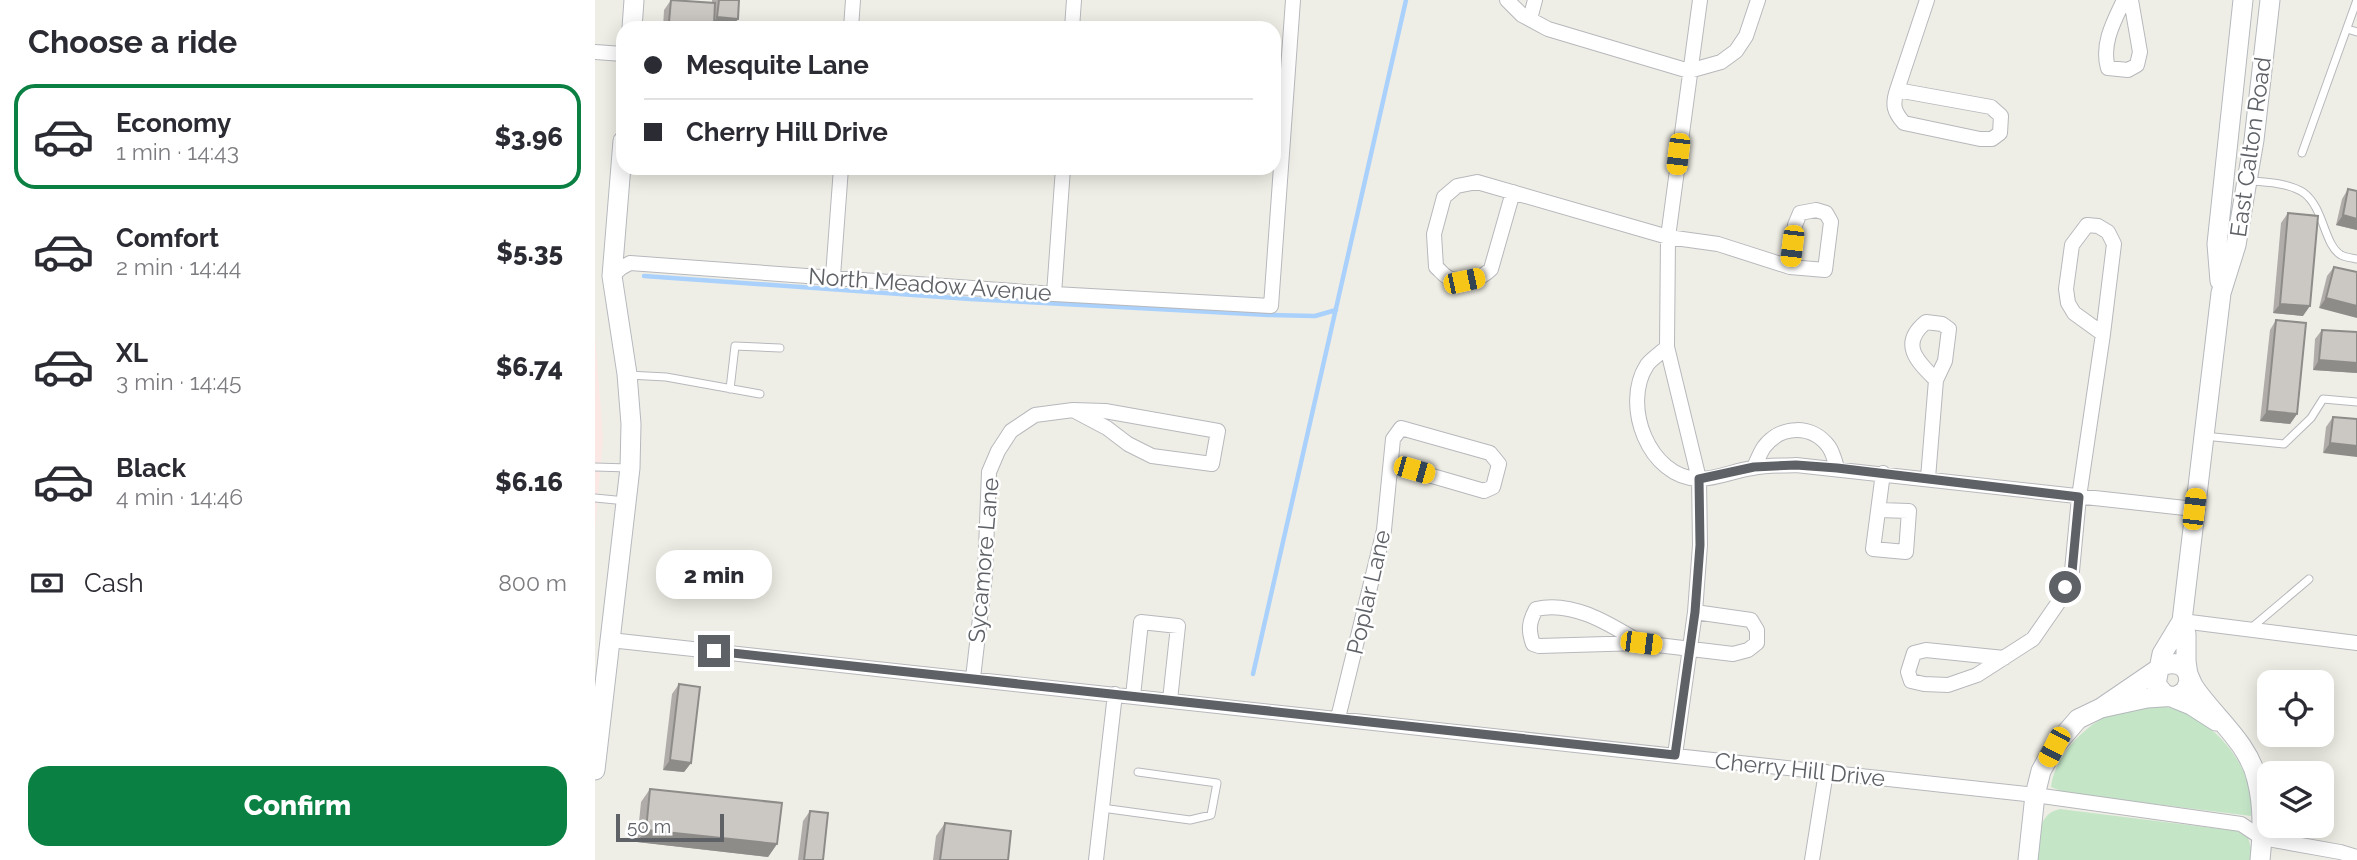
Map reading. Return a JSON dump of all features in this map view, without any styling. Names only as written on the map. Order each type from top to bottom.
[{"type":"main road","points":[[632,21],[634,0]]},
{"type":"main road","name":"East Calton Road","points":[[2221,293],[2217,244],[2243,0]]},
{"type":"main road","name":"East Calton Road","points":[[2188,674],[2186,634],[2182,621],[2194,509],[2221,293],[2236,245],[2254,140],[2270,0]]},
{"type":"main road","points":[[2230,133],[2254,140]]},
{"type":"main road","points":[[595,770],[630,468],[631,424],[627,374],[604,276],[618,175]]},
{"type":"main road","name":"East Calton Road","points":[[2158,669],[2169,642],[2182,621]]},
{"type":"main road","points":[[2028,860],[2035,795],[2041,771],[2054,747],[2078,719],[2101,708],[2168,664],[2175,663],[2183,667],[2194,687],[2242,748],[2257,777]]},
{"type":"main road","points":[[2158,669],[2155,679],[2157,688],[2169,697],[2191,705],[2225,727]]},
{"type":"main road","points":[[2101,708],[2147,698],[2169,697],[2185,691],[2189,682],[2188,674]]},
{"type":"main road","points":[[2260,860],[2262,838]]},
{"type":"street","points":[[852,21],[853,0]]},
{"type":"street","points":[[1072,21],[1074,0]]},
{"type":"street","points":[[1281,93],[1293,0]]},
{"type":"street","points":[[1507,0],[1522,15],[1548,29],[1689,71],[1721,62],[1736,51],[1746,36],[1758,0]]},
{"type":"street","points":[[1529,19],[1535,0]]},
{"type":"street","points":[[1675,755],[1695,612],[1700,545],[1699,479],[1667,347],[1668,237],[1700,0]]},
{"type":"street","points":[[1897,90],[1991,107],[2001,116],[2000,132],[1992,139],[1980,139],[1905,123],[1896,114],[1893,102],[1897,90],[1927,0]]},
{"type":"street","points":[[2124,0],[2109,31],[2105,57],[2108,68],[2128,70],[2137,65],[2140,52],[2131,0]]},
{"type":"street","points":[[595,52],[616,54]]},
{"type":"street","points":[[833,276],[840,175]]},
{"type":"street","points":[[1054,294],[1062,175]]},
{"type":"street","name":"North Meadow Avenue","points":[[604,276],[630,263],[1054,294],[1271,306],[1277,175]]},
{"type":"street","points":[[1513,192],[1491,270],[1483,277],[1464,281],[1448,278],[1436,267],[1434,234],[1444,197],[1457,186],[1477,182],[1513,192],[1668,237],[1718,244],[1790,267]]},
{"type":"street","points":[[2004,659],[1926,650],[1914,653],[1908,672],[1911,681],[1948,685],[1977,675],[2004,659],[2033,639],[2059,603],[2072,572],[2079,497],[2103,334],[2114,244],[2108,232],[2098,226],[2087,225],[2072,245],[2066,289],[2068,303],[2074,313],[2103,334]]},
{"type":"street","points":[[1667,347],[1647,365],[1637,390],[1639,420],[1658,460],[1668,469],[1699,479],[1754,467],[1796,465],[2194,509]]},
{"type":"street","points":[[1928,478],[1936,380]]},
{"type":"street","name":"Sycamore Lane","points":[[973,678],[985,575],[989,472],[1011,431],[1035,415],[1073,410],[1105,411],[1217,431],[1212,464],[1152,456],[1073,410]]},
{"type":"street","name":"Poplar Lane","points":[[1338,718],[1384,530],[1393,439],[1401,428],[1490,453],[1499,464],[1493,487],[1484,491],[1391,464]]},
{"type":"street","points":[[1754,467],[1763,448],[1779,433],[1797,429],[1819,436],[1830,449],[1837,468]]},
{"type":"street","points":[[1879,510],[1883,473]]},
{"type":"street","points":[[1641,643],[1595,615],[1547,606],[1536,609],[1530,620],[1529,633],[1533,644],[1539,646],[1641,643],[1733,654],[1748,650],[1757,643],[1757,630],[1751,620],[1695,612]]},
{"type":"street","points":[[2182,621],[2357,643]]},
{"type":"street","points":[[1133,696],[1141,622],[1178,626],[1170,700]]},
{"type":"street","name":"Cherry Hill Drive","points":[[610,640],[2035,795],[2241,824],[2257,835]]},
{"type":"street","points":[[1096,860],[1115,694]]},
{"type":"street","points":[[1812,860],[1826,772]]},
{"type":"street","name":"Cherry Hill Drive","points":[[2262,838],[2357,857]]},
{"type":"lane","points":[[2302,153],[2357,0]]},
{"type":"lane","points":[[2347,29],[2357,32]]},
{"type":"lane","points":[[2246,180],[2273,183],[2303,193],[2316,206],[2330,242],[2341,255],[2357,259]]},
{"type":"lane","points":[[730,389],[735,346],[781,348]]},
{"type":"lane","points":[[627,374],[666,377],[760,394]]},
{"type":"lane","points":[[2203,436],[2284,444],[2311,418],[2323,399],[2357,402]]},
{"type":"lane","points":[[595,467],[630,468]]},
{"type":"lane","points":[[595,498],[627,502]]},
{"type":"lane","points":[[2249,630],[2309,579]]},
{"type":"lane","points":[[1102,808],[1190,820],[1211,815],[1217,782],[1138,772]]},
{"type":"shaded area","points":[[595,334],[603,438],[595,532]]},
{"type":"green space","points":[[2162,706],[2197,719],[2227,745],[2246,778],[2251,797],[2251,816],[2066,793],[2051,787],[2059,763],[2084,731],[2123,709]]},
{"type":"green space","points":[[2060,809],[2237,831],[2248,838],[2252,851],[2251,860],[2037,860],[2043,822],[2052,812]]},
{"type":"building","points":[[671,0],[715,3],[714,21],[669,21]]},
{"type":"building","points":[[719,0],[739,0],[738,19],[717,17]]},
{"type":"building","points":[[2348,189],[2357,191],[2357,219],[2343,215]]},
{"type":"building","points":[[2288,213],[2318,216],[2310,306],[2280,304]]},
{"type":"building","points":[[2334,267],[2357,272],[2357,306],[2326,298]]},
{"type":"building","points":[[2276,320],[2306,323],[2297,414],[2267,411]]},
{"type":"building","points":[[2322,330],[2357,332],[2357,363],[2319,360]]},
{"type":"building","points":[[2333,417],[2357,419],[2357,446],[2330,443]]},
{"type":"building","points":[[679,684],[700,687],[691,763],[670,760]]},
{"type":"building","points":[[650,789],[782,803],[777,844],[646,830]]},
{"type":"building","points":[[810,811],[828,813],[823,860],[804,860]]},
{"type":"building","points":[[945,823],[1011,831],[1008,860],[940,860]]},
{"type":"waterway","points":[[1253,674],[1406,0]]},
{"type":"waterway","points":[[644,276],[970,299],[1268,315],[1315,316],[1336,310]]},
{"type":"route","points":[[714,651],[1675,755],[1695,612],[1700,545],[1699,479],[1754,467],[1796,465],[2079,497],[2072,572],[2065,587]]}]
